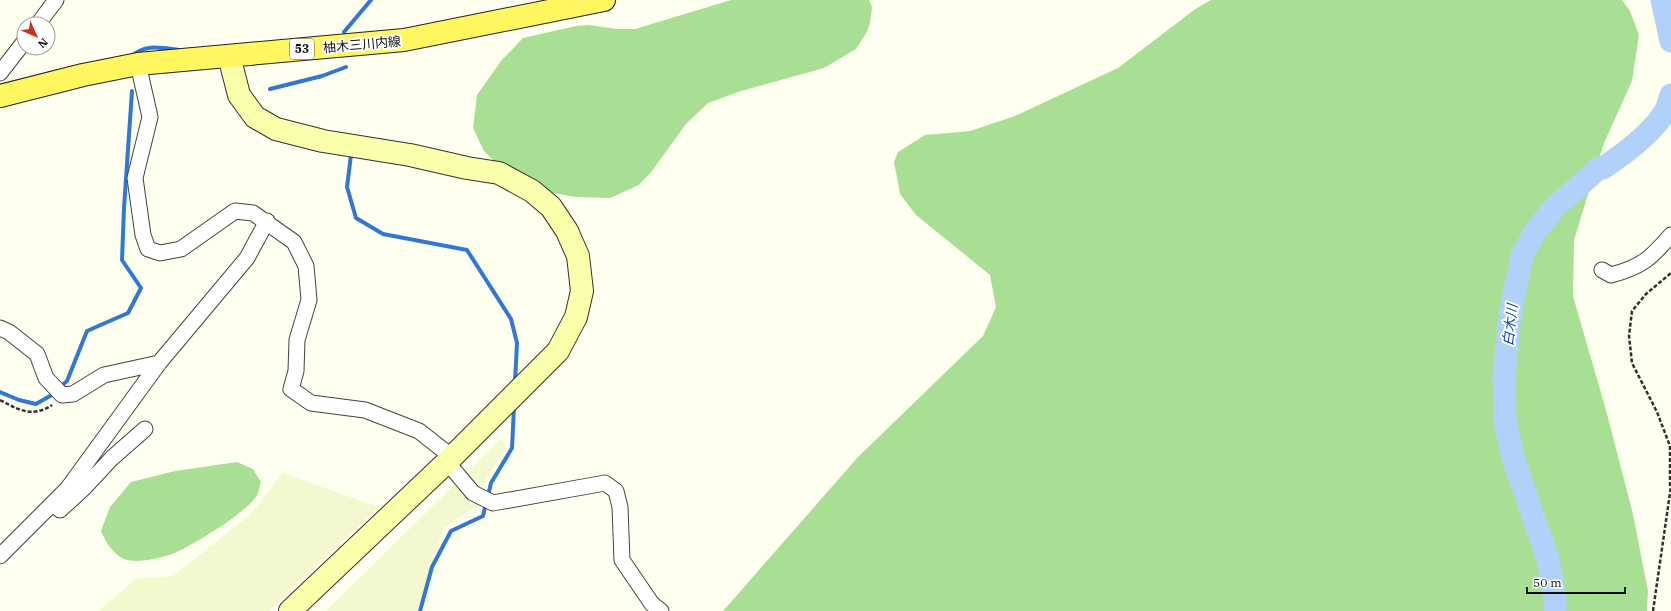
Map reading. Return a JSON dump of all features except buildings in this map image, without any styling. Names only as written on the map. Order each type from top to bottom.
[{"type":"main road","name":"柚木三川内線","points":[[0,96],[83,75],[138,64],[404,40],[604,0]]},
{"type":"street","points":[[44,16],[56,0]]},
{"type":"street","points":[[0,73],[16,52]]},
{"type":"street","points":[[229,56],[239,95],[255,117],[276,129],[323,140],[410,155],[467,168],[499,172],[532,191],[552,207],[567,232],[578,256],[582,291],[576,317],[558,351],[450,459],[290,611]]},
{"type":"street","points":[[138,64],[150,118],[135,178],[143,235],[148,249],[160,253],[181,249],[235,211],[253,212],[267,221],[294,242],[306,266],[309,300],[297,340],[296,371],[292,389],[311,403],[365,410],[419,431],[450,459],[473,494],[493,503],[605,483],[616,491],[620,507],[622,560],[654,609]]},
{"type":"street","points":[[0,556],[68,488],[158,363],[247,258],[267,221]]},
{"type":"street","points":[[1602,270],[1611,275],[1629,270],[1653,256],[1671,235]]},
{"type":"street","points":[[0,328],[9,332],[37,354],[46,378],[65,395],[73,394],[104,375],[158,363]]},
{"type":"street","points":[[35,522],[46,523],[84,488],[112,458],[145,429]]},
{"type":"path","points":[[1653,611],[1671,486],[1670,446],[1657,412],[1632,362],[1629,336],[1632,311],[1646,294],[1671,273]]},
{"type":"path","points":[[0,400],[16,409],[30,413],[44,410],[65,395]]},
{"type":"green space","points":[[731,0],[869,0],[872,7],[867,32],[856,49],[824,68],[741,91],[708,103],[686,124],[652,171],[639,185],[610,198],[575,197],[538,190],[502,169],[484,151],[473,128],[477,95],[501,61],[523,38],[576,26],[589,25],[617,29],[635,29]]},
{"type":"green space","points":[[1211,0],[1622,0],[1630,11],[1639,35],[1632,81],[1604,143],[1574,240],[1573,296],[1606,410],[1633,514],[1648,591],[1647,611],[723,611],[858,457],[983,336],[996,307],[990,275],[916,215],[900,194],[894,162],[898,152],[925,135],[970,131],[1015,116],[1118,68],[1194,10]]},
{"type":"green space","points":[[502,438],[506,447],[484,483],[478,506],[444,527],[417,611],[326,611]]},
{"type":"green space","points":[[237,462],[253,469],[261,482],[258,494],[241,512],[204,537],[172,554],[142,561],[129,560],[120,557],[107,543],[101,531],[110,507],[131,482],[175,471]]},
{"type":"green space","points":[[282,473],[379,507],[269,611],[98,611],[136,579],[173,576],[251,514]]},
{"type":"waterway","points":[[344,32],[371,0]]},
{"type":"waterway","name":"白木川","points":[[1662,0],[1671,41]]},
{"type":"waterway","points":[[131,57],[148,48],[179,50]]},
{"type":"waterway","points":[[270,89],[322,76],[346,67]]},
{"type":"waterway","points":[[0,392],[19,400],[36,404],[50,396],[67,381],[87,331],[128,313],[141,288],[122,260],[132,91]]},
{"type":"waterway","name":"白木川","points":[[1555,611],[1555,599],[1548,559],[1513,458],[1505,421],[1504,377],[1510,314],[1522,255],[1536,230],[1555,207],[1599,168],[1603,168],[1620,156],[1654,127],[1666,110],[1671,95]]},
{"type":"waterway","points":[[351,155],[347,187],[356,218],[383,234],[467,250],[511,319],[517,343],[515,382]]},
{"type":"waterway","points":[[488,496],[491,483],[512,448],[514,407]]},
{"type":"waterway","points":[[420,611],[432,567],[451,531],[483,516],[486,503]]}]
